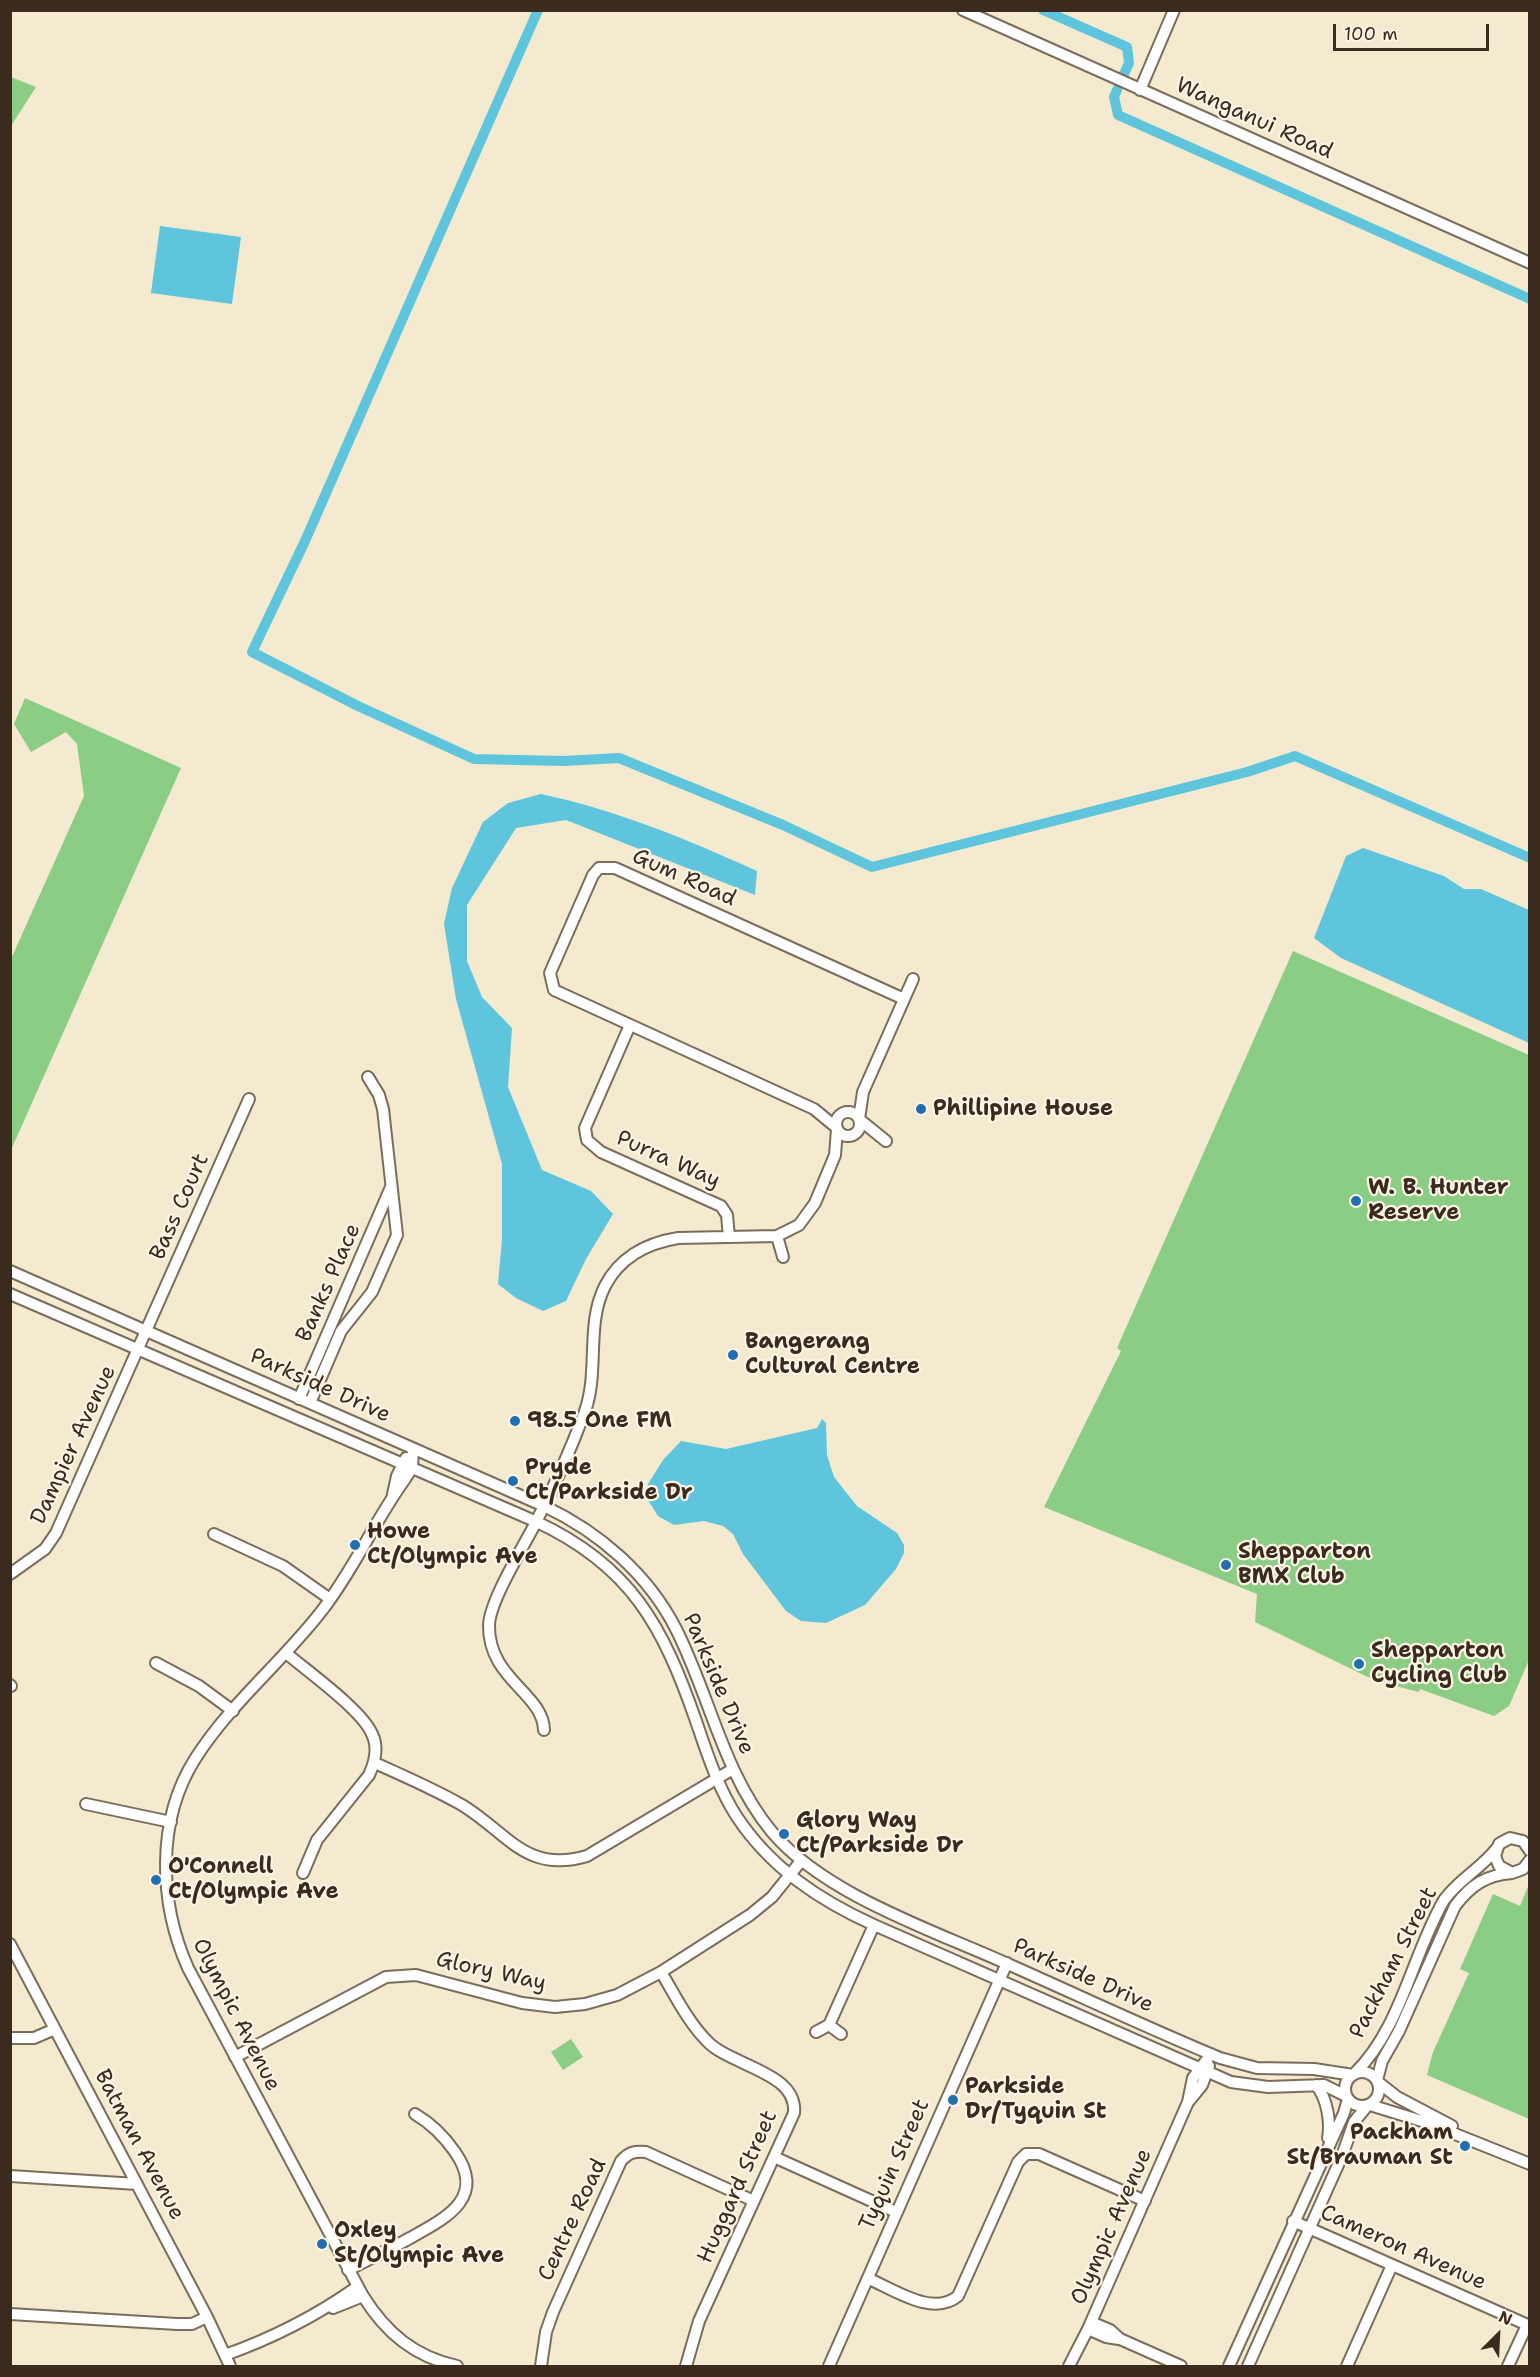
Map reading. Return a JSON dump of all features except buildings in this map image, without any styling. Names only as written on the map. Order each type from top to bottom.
[{"type":"street","name":"Wanganui Road","points":[[963,10],[1530,263]]},
{"type":"street","points":[[1140,90],[1174,10]]},
{"type":"street","name":"Gum Road","points":[[837,1128],[814,1109],[561,995],[550,982],[550,974],[593,874],[606,866],[904,999]]},
{"type":"street","points":[[544,1730],[540,1712],[496,1662],[491,1645],[489,1623],[494,1605],[537,1522],[585,1412],[592,1388],[596,1315],[605,1285],[629,1257],[645,1246],[663,1240],[777,1236],[799,1225],[807,1216],[835,1155],[859,1129],[863,1092],[913,979]]},
{"type":"street","name":"Purra Way","points":[[630,1025],[585,1128],[587,1140],[601,1152],[721,1206],[727,1215],[729,1237]]},
{"type":"street","name":"Banks Place","points":[[333,1336],[372,1292],[397,1235],[382,1103],[368,1077]]},
{"type":"street","points":[[835,1155],[837,1118],[863,1092]]},
{"type":"street","name":"Bass Court","points":[[139,1349],[249,1099]]},
{"type":"street","name":"Gum Road","points":[[814,1109],[844,1112]]},
{"type":"street","points":[[837,1128],[845,1136],[854,1135],[886,1141],[854,1113],[844,1112]]},
{"type":"street","name":"Banks Place","points":[[297,1418],[333,1336],[341,1305],[386,1203],[392,1182]]},
{"type":"street","points":[[777,1236],[783,1257]]},
{"type":"street","name":"Parkside Drive","points":[[10,1271],[544,1506],[596,1536],[652,1591],[676,1629],[745,1794],[772,1831],[801,1861],[847,1891],[1211,2054],[1257,2068],[1314,2069],[1354,2074]]},
{"type":"street","name":"Parkside Drive","points":[[10,1294],[537,1522],[583,1546],[606,1565],[641,1602],[664,1640],[717,1778],[729,1804],[748,1832],[765,1853],[790,1876],[825,1900],[874,1925],[1204,2070],[1250,2086],[1316,2085],[1331,2087],[1347,2097]]},
{"type":"street","points":[[341,1305],[355,1312]]},
{"type":"street","name":"Dampier Avenue","points":[[10,1575],[45,1549],[56,1533],[139,1349]]},
{"type":"street","points":[[407,1465],[413,1449]]},
{"type":"street","name":"Olympic Avenue","points":[[407,1465],[371,1537],[330,1599],[286,1653],[233,1711],[195,1759],[180,1792],[171,1822],[165,1869],[168,1908],[175,1940],[360,2291],[388,2330],[404,2344],[425,2356],[458,2367]]},
{"type":"street","points":[[214,1534],[283,1566],[330,1599]]},
{"type":"street","points":[[286,1653],[366,1723],[376,1747],[375,1762],[369,1775],[317,1840],[303,1873]]},
{"type":"street","points":[[156,1663],[199,1686],[233,1711]]},
{"type":"street","points":[[375,1762],[465,1807],[517,1848],[532,1856],[559,1861],[587,1856],[733,1768]]},
{"type":"street","points":[[86,1804],[171,1822]]},
{"type":"street","name":"Packham Street","points":[[1354,2074],[1366,2062],[1386,2028],[1444,1900],[1456,1884],[1485,1861],[1504,1840],[1513,1838],[1523,1841],[1530,1851]]},
{"type":"street","points":[[1497,1848],[1498,1864],[1512,1872]]},
{"type":"street","name":"Packham Street","points":[[1378,2081],[1381,2063],[1399,2031],[1455,1906],[1472,1888],[1486,1878],[1522,1869],[1530,1860]]},
{"type":"street","name":"Glory Way","points":[[235,2057],[386,1977],[416,1975],[522,2003],[555,2007],[585,2004],[618,1995],[661,1972],[750,1916],[772,1897],[801,1861]]},
{"type":"street","points":[[816,2032],[829,2025],[874,1925]]},
{"type":"street","points":[[940,1954],[948,1937]]},
{"type":"street","name":"Batman Avenue","points":[[10,1944],[207,2317],[230,2367]]},
{"type":"street","name":"Tyquin Street","points":[[829,2367],[1007,1963]]},
{"type":"street","name":"Huggard Street","points":[[661,1972],[708,2043],[719,2052],[773,2079],[791,2094],[794,2113],[699,2321],[686,2367]]},
{"type":"street","points":[[829,2025],[840,2034]]},
{"type":"street","points":[[10,2038],[34,2038],[55,2029]]},
{"type":"street","points":[[1204,2070],[1211,2054]]},
{"type":"street","name":"Olympic Avenue","points":[[1069,2367],[1204,2070]]},
{"type":"street","points":[[1229,2367],[1326,2147],[1342,2117],[1347,2097],[1346,2084],[1354,2074],[1365,2072],[1430,2119],[1530,2164]]},
{"type":"street","points":[[1248,2367],[1310,2229],[1354,2122],[1378,2095],[1378,2081]]},
{"type":"street","points":[[1316,2085],[1323,2094],[1328,2122],[1326,2147]]},
{"type":"street","points":[[1347,2097],[1356,2106],[1369,2105],[1430,2119]]},
{"type":"street","points":[[348,2270],[441,2221],[452,2212],[464,2194],[466,2172],[461,2161],[439,2131],[415,2114]]},
{"type":"street","name":"Centre Road","points":[[541,2367],[546,2332],[552,2312],[621,2161],[627,2154],[636,2151],[646,2152],[754,2201]]},
{"type":"street","points":[[869,2279],[933,2305],[950,2303],[958,2296],[1018,2162],[1026,2154],[1039,2154],[1145,2201]]},
{"type":"street","points":[[774,2157],[896,2212]]},
{"type":"street","points":[[10,2176],[137,2184]]},
{"type":"street","name":"Cameron Avenue","points":[[1293,2221],[1528,2325]]},
{"type":"street","points":[[1347,2367],[1392,2265]]},
{"type":"street","points":[[225,2355],[283,2332],[360,2291]]},
{"type":"street","points":[[10,2314],[177,2324],[192,2324],[207,2317]]},
{"type":"street","points":[[1090,2325],[1107,2337],[1120,2339],[1181,2367]]},
{"type":"street","points":[[1508,2367],[1528,2325]]},
{"type":"green space","points":[[11,77],[36,87],[11,126]]},
{"type":"green space","points":[[25,698],[181,768],[11,1150],[11,959],[84,796],[77,744],[66,732],[31,752],[14,724]]},
{"type":"green space","name":"W. B. Hunter Reserve","points":[[1293,951],[1529,1055],[1529,1660],[1509,1706],[1494,1716],[1420,1689],[1419,1692],[1376,1681],[1255,1622],[1257,1594],[1044,1507],[1121,1351],[1117,1348]]},
{"type":"green space","points":[[1529,1884],[1529,2119],[1427,2075],[1433,2052],[1469,1973],[1460,1969],[1493,1894],[1520,1906]]},
{"type":"green space","points":[[571,2039],[583,2057],[563,2070],[551,2052]]},
{"type":"water","points":[[160,226],[241,237],[232,304],[151,293]]},
{"type":"water","points":[[541,794],[597,808],[651,826],[757,871],[755,895],[566,820],[516,828],[467,905],[467,961],[482,997],[512,1028],[508,1087],[542,1170],[591,1191],[613,1214],[586,1259],[566,1301],[543,1311],[516,1298],[498,1284],[502,1239],[502,1164],[456,999],[444,924],[452,888],[483,822],[508,803]]},
{"type":"water","points":[[1363,848],[1444,876],[1464,889],[1481,889],[1529,910],[1529,1043],[1341,958],[1314,938],[1346,856]]},
{"type":"water","points":[[822,1419],[826,1423],[827,1455],[834,1477],[857,1506],[897,1533],[904,1545],[904,1553],[896,1569],[865,1605],[826,1623],[801,1621],[786,1611],[743,1554],[733,1534],[723,1526],[704,1521],[674,1525],[658,1516],[646,1497],[648,1484],[663,1460],[681,1441],[726,1449],[817,1428]]},
{"type":"waterway","points":[[538,10],[305,541],[252,652],[358,706],[474,759],[564,761],[619,758],[783,825],[872,867],[1247,772],[1295,756],[1530,858]]},
{"type":"waterway","points":[[1043,10],[1127,47],[1129,63],[1124,74]]},
{"type":"waterway","points":[[1117,90],[1114,97],[1118,115],[1530,299]]},
{"type":"place","name":"Phillipine House","points":[[921,1109]]},
{"type":"place","name":"W. B. Hunter Reserve","points":[[1356,1201]]},
{"type":"place","name":"Bangerang Cultural Centre","points":[[733,1355]]},
{"type":"place","name":"98.5 One FM","points":[[515,1421]]},
{"type":"place","name":"Pryde Ct/Parkside Dr","points":[[513,1481]]},
{"type":"place","name":"Howe Ct/Olympic Ave","points":[[355,1545]]},
{"type":"place","name":"Shepparton BMX Club","points":[[1226,1565]]},
{"type":"place","name":"Shepparton Cycling Club","points":[[1359,1664]]},
{"type":"place","name":"Glory Way Ct/Parkside Dr","points":[[784,1834]]},
{"type":"place","name":"O'Connell Ct/Olympic Ave","points":[[156,1880]]},
{"type":"place","name":"Parkside Dr/Tyquin St","points":[[953,2100]]},
{"type":"place","name":"Packham St/Brauman St","points":[[1465,2146]]},
{"type":"place","name":"Oxley St/Olympic Ave","points":[[322,2244]]}]
